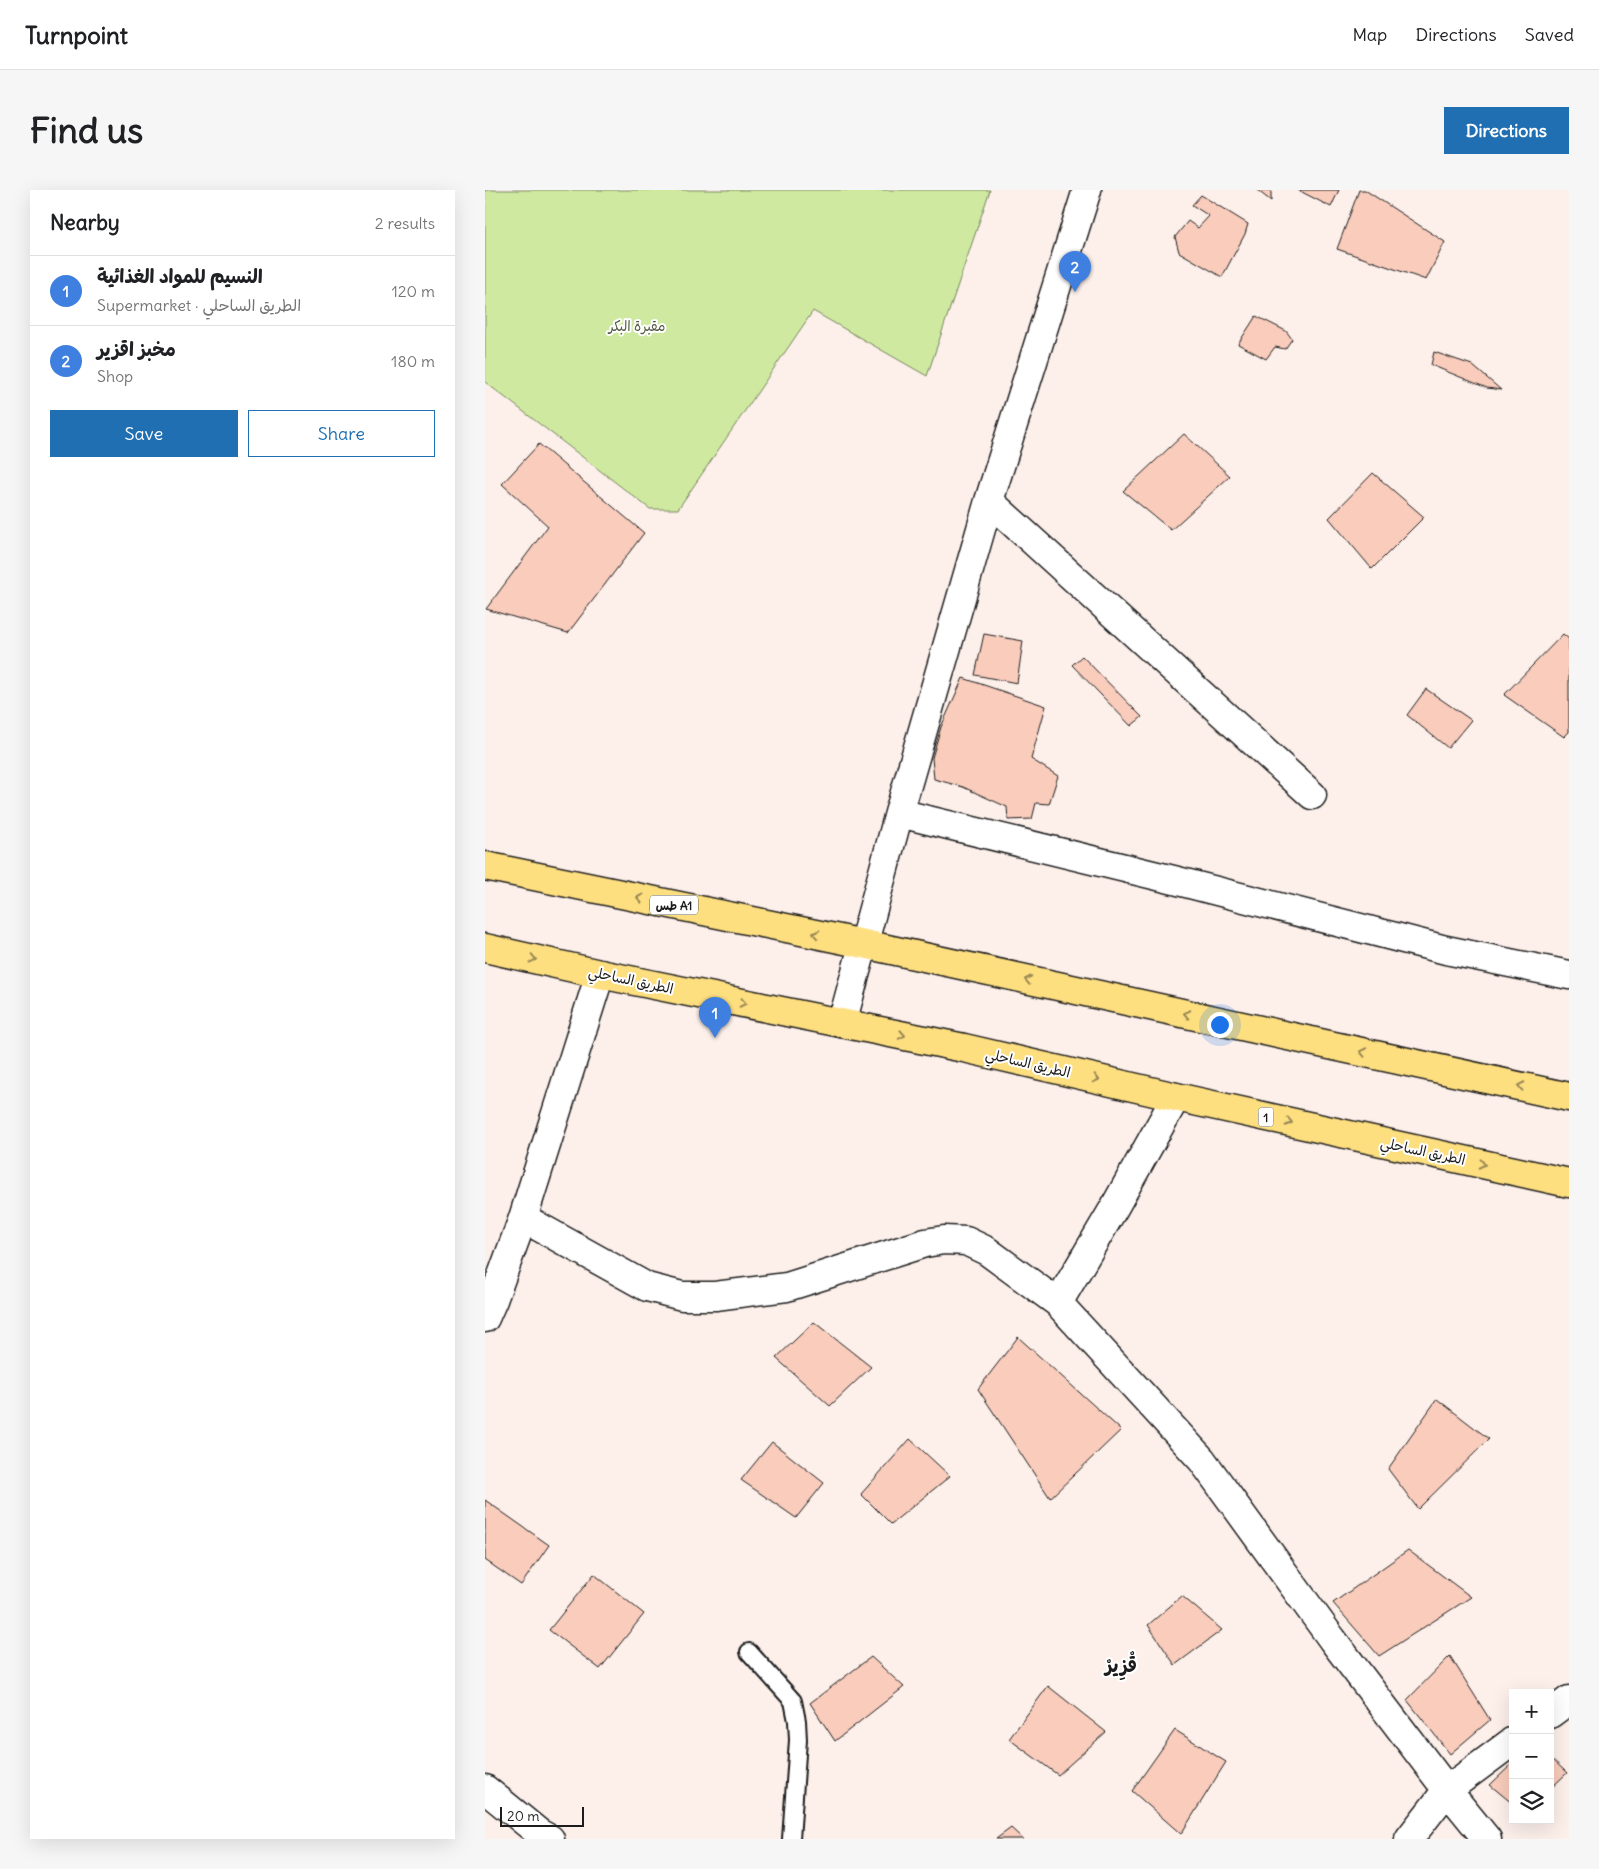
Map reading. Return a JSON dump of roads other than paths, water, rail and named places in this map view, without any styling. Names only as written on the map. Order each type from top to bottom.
[{"type":"highway","name":"طس A1","points":[[485,866],[864,944],[1569,1097]]},
{"type":"highway","name":"الطريق الساحلي","points":[[485,948],[600,974],[964,1048],[1176,1097],[1569,1183]]},
{"type":"street","points":[[842,1023],[899,814],[989,501],[1087,190]]},
{"type":"street","points":[[989,501],[1312,795]]},
{"type":"street","points":[[899,814],[1173,880],[1446,950],[1569,975]]},
{"type":"street","points":[[485,1318],[523,1218],[600,974]]},
{"type":"street","points":[[1058,1303],[1176,1097]]},
{"type":"street","points":[[523,1218],[647,1286],[682,1296],[715,1296],[787,1288],[925,1243],[944,1240],[966,1240],[987,1251],[1058,1303],[1202,1460],[1332,1639],[1447,1790],[1487,1839]]},
{"type":"street","points":[[1554,1711],[1569,1700]]},
{"type":"street","points":[[1409,1839],[1447,1790],[1509,1744]]},
{"type":"street","points":[[485,1789],[539,1833],[550,1839]]},
{"type":"lane","points":[[749,1652],[793,1701],[797,1721],[797,1740],[791,1839]]},
{"type":"place","name":"مخبز اقزير","points":[[1075,292]]},
{"type":"place","name":"النسيم للمواد الغذائية","points":[[715,1038]]},
{"type":"district","name":"قْزِيرْ","points":[[1121,1665]]},
{"type":"park label","name":"مقبرة البكر","points":[[637,326]]}]
